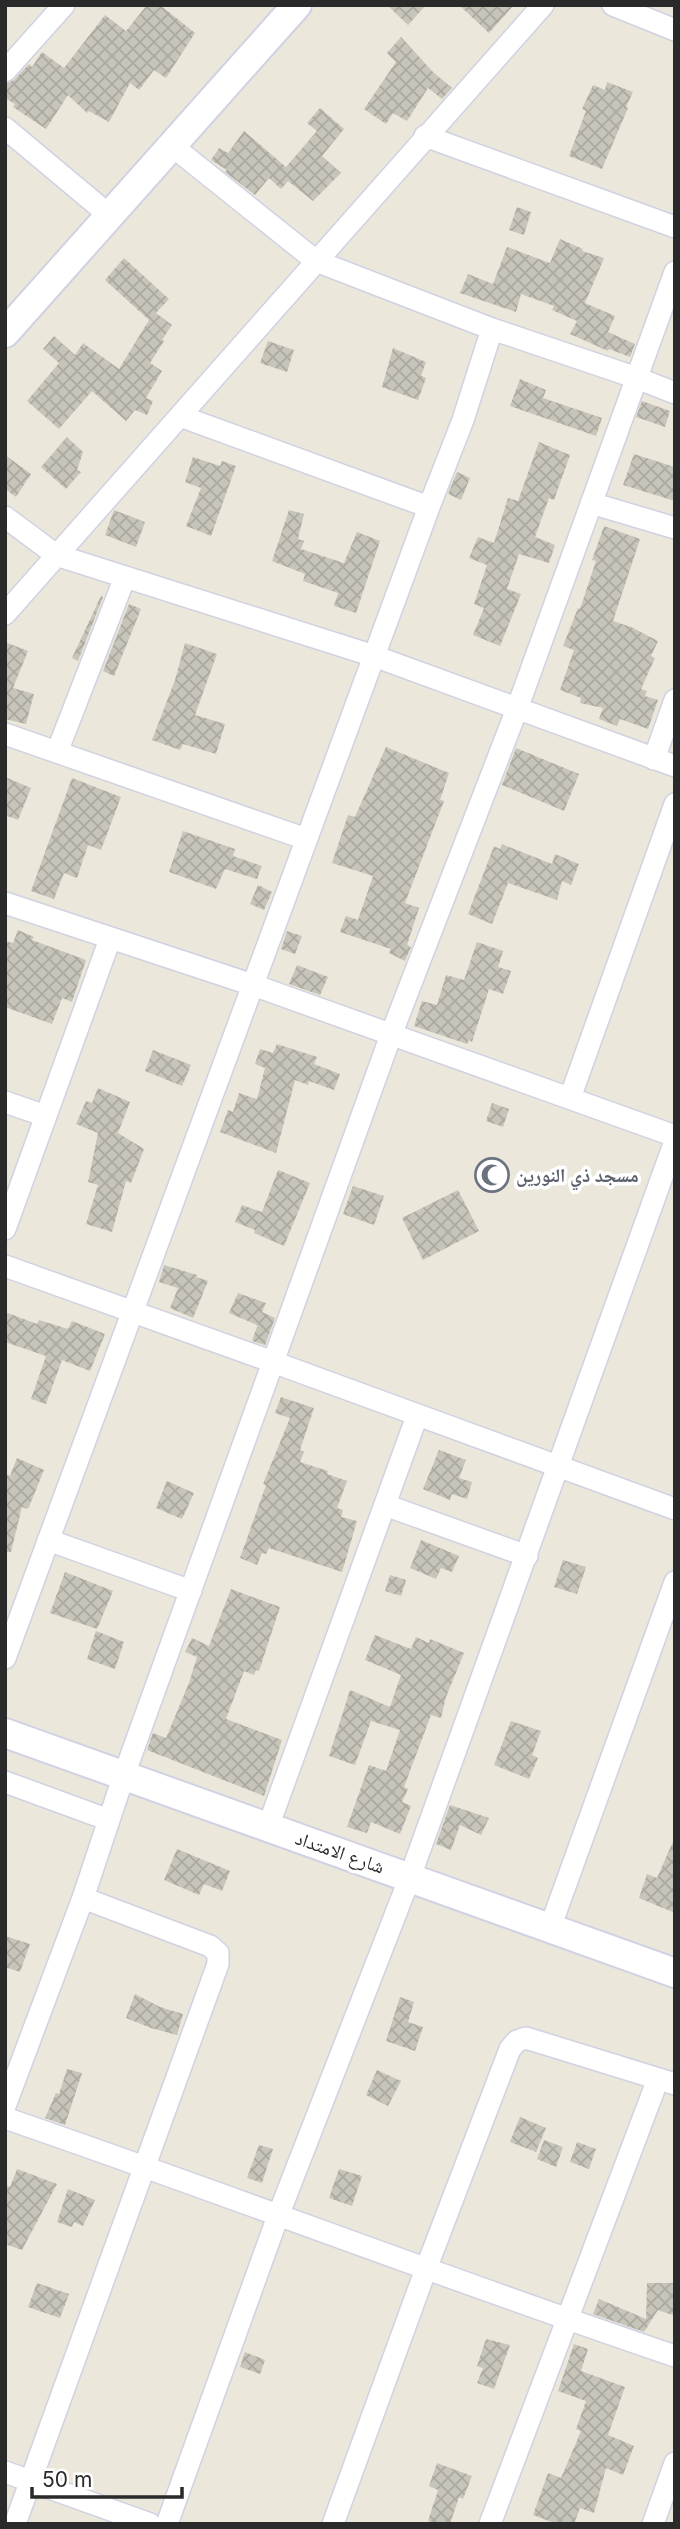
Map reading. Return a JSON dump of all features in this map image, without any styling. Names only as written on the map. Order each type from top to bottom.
[{"type":"street","points":[[5,71],[64,5]]},
{"type":"street","points":[[5,333],[297,5]]},
{"type":"street","points":[[5,614],[543,5]]},
{"type":"street","points":[[613,5],[675,30]]},
{"type":"street","points":[[5,128],[109,215]]},
{"type":"street","points":[[425,136],[675,227]]},
{"type":"street","points":[[171,145],[316,261],[492,329],[675,393]]},
{"type":"street","points":[[5,2106],[83,1898],[124,1775],[391,1035],[517,709],[675,272]]},
{"type":"street","points":[[5,1658],[463,420],[492,329]]},
{"type":"street","points":[[180,416],[429,507]]},
{"type":"street","points":[[591,503],[675,528]]},
{"type":"street","points":[[5,517],[57,555],[374,656],[675,766]]},
{"type":"street","points":[[57,752],[125,577]]},
{"type":"street","points":[[654,759],[675,700]]},
{"type":"street","points":[[5,734],[306,839]]},
{"type":"street","points":[[570,1098],[675,804]]},
{"type":"street","points":[[5,903],[253,985],[675,1138],[410,1877],[278,2216],[167,2524]]},
{"type":"street","points":[[5,1229],[110,939]]},
{"type":"street","points":[[5,1102],[46,1116]]},
{"type":"street","points":[[5,1266],[675,1509]]},
{"type":"street","points":[[268,1827],[417,1416]]},
{"type":"street","points":[[385,1505],[527,1556]]},
{"type":"street","points":[[48,1540],[191,1591]]},
{"type":"street","points":[[550,1928],[675,1582]]},
{"type":"street","name":"شارع الامتداد","points":[[5,1733],[675,1973]]},
{"type":"street","points":[[5,1783],[109,1820]]},
{"type":"street","points":[[15,2524],[218,1964],[218,1953],[210,1946],[83,1898]]},
{"type":"street","points":[[333,2524],[510,2049],[517,2040],[526,2038],[667,2082],[566,2319],[490,2524]]},
{"type":"street","points":[[5,2118],[675,2356]]},
{"type":"street","points":[[653,2524],[675,2463]]},
{"type":"street","points":[[5,2472],[150,2524]]},
{"type":"building","points":[[147,5],[160,5],[195,33],[166,78],[154,70],[139,90],[130,83],[109,122],[89,111],[87,113],[68,95],[46,129],[13,107],[15,104],[5,98],[5,84],[14,80],[29,64],[32,67],[42,52],[64,68],[105,15],[126,31]]},
{"type":"building","points":[[387,5],[426,5],[408,25]]},
{"type":"building","points":[[459,5],[514,5],[489,33]]},
{"type":"building","points":[[401,37],[433,72],[452,88],[442,99],[428,88],[407,121],[393,113],[386,124],[364,109],[396,62],[387,53]]},
{"type":"building","points":[[607,82],[633,92],[602,169],[569,156],[586,111],[582,109],[593,85],[605,90]]},
{"type":"building","points":[[320,108],[344,129],[322,156],[341,173],[313,201],[288,181],[281,189],[269,178],[255,195],[225,172],[227,170],[211,160],[219,148],[228,153],[244,131],[286,167],[317,131],[307,123]]},
{"type":"building","points":[[517,207],[531,212],[524,235],[509,230]]},
{"type":"building","points":[[560,239],[583,249],[582,251],[604,258],[585,303],[615,316],[608,332],[635,344],[630,357],[609,349],[608,351],[570,334],[577,321],[552,310],[554,306],[521,294],[516,312],[460,293],[468,274],[493,284],[507,247],[550,263]]},
{"type":"building","points":[[124,258],[169,299],[156,313],[172,325],[150,363],[162,371],[146,398],[153,401],[147,415],[135,410],[126,421],[92,391],[59,429],[27,401],[59,363],[43,349],[54,336],[75,355],[83,343],[119,369],[149,320],[105,280]]},
{"type":"building","points":[[268,341],[294,350],[287,372],[260,363]]},
{"type":"building","points":[[393,348],[426,362],[421,376],[426,378],[418,400],[382,387]]},
{"type":"building","points":[[520,379],[546,390],[543,398],[602,418],[596,436],[510,406]]},
{"type":"building","points":[[642,401],[670,411],[665,427],[636,417]]},
{"type":"building","points":[[67,437],[83,452],[77,470],[81,472],[66,489],[41,467]]},
{"type":"building","points":[[539,442],[570,455],[554,500],[549,498],[535,537],[555,545],[549,563],[519,554],[507,589],[521,594],[500,646],[473,635],[484,608],[474,604],[487,565],[469,558],[478,537],[494,543],[508,498],[518,501]]},
{"type":"building","points":[[634,454],[675,467],[675,501],[623,485]]},
{"type":"building","points":[[5,455],[31,474],[16,497],[5,489]]},
{"type":"building","points":[[193,457],[220,466],[222,461],[236,466],[211,536],[186,526],[201,488],[185,482]]},
{"type":"building","points":[[457,472],[470,478],[461,500],[448,494]]},
{"type":"building","points":[[114,510],[145,522],[136,547],[105,535]]},
{"type":"building","points":[[289,510],[304,514],[298,539],[304,541],[301,549],[344,563],[357,532],[380,541],[356,613],[334,606],[338,593],[303,581],[305,574],[272,561]]},
{"type":"building","points":[[604,526],[640,539],[613,621],[658,641],[651,656],[655,658],[641,689],[647,691],[645,696],[658,700],[648,729],[620,719],[617,726],[599,719],[603,708],[580,703],[581,698],[560,690],[574,650],[563,646],[578,608],[580,609]]},
{"type":"building","points":[[101,596],[103,597],[78,661],[72,658]]},
{"type":"building","points":[[129,604],[141,609],[114,676],[103,671]]},
{"type":"building","points":[[5,642],[28,651],[13,688],[34,694],[26,724],[5,719]]},
{"type":"building","points":[[185,643],[217,654],[195,715],[225,724],[216,754],[183,744],[180,750],[152,740],[175,680]]},
{"type":"building","points":[[386,747],[449,773],[440,800],[444,801],[405,903],[419,908],[407,945],[411,947],[405,961],[389,953],[391,949],[340,932],[346,916],[358,920],[373,876],[332,863],[348,815],[355,817]]},
{"type":"building","points":[[516,748],[579,774],[564,811],[502,785]]},
{"type":"building","points":[[5,777],[31,788],[18,820],[5,815]]},
{"type":"building","points":[[72,778],[121,797],[101,850],[88,845],[77,878],[64,873],[54,899],[31,891]]},
{"type":"building","points":[[183,831],[235,849],[233,856],[262,866],[257,879],[225,869],[216,889],[169,872]]},
{"type":"building","points":[[502,844],[552,864],[555,854],[579,864],[571,885],[562,881],[557,900],[508,883],[492,924],[468,914],[494,846],[500,849]]},
{"type":"building","points":[[258,885],[272,892],[264,910],[250,904]]},
{"type":"building","points":[[18,930],[34,937],[32,940],[86,960],[72,1002],[62,998],[52,1024],[5,1007],[5,941],[13,943]]},
{"type":"building","points":[[287,931],[302,936],[295,954],[281,949]]},
{"type":"building","points":[[477,942],[503,951],[498,967],[511,971],[503,994],[489,989],[472,1042],[469,1040],[467,1044],[414,1026],[422,1001],[437,1005],[446,975],[464,980]]},
{"type":"building","points":[[297,965],[328,977],[320,995],[289,984]]},
{"type":"building","points":[[277,1044],[317,1057],[314,1064],[340,1074],[334,1090],[309,1081],[308,1085],[295,1080],[276,1153],[220,1132],[228,1110],[233,1112],[239,1093],[257,1099],[265,1068],[255,1064],[260,1049],[273,1053]]},
{"type":"building","points":[[153,1050],[191,1065],[182,1086],[145,1071]]},
{"type":"building","points":[[98,1088],[130,1102],[118,1133],[144,1149],[131,1183],[126,1181],[112,1232],[86,1224],[98,1185],[88,1182],[98,1133],[76,1124],[86,1101],[92,1103]]},
{"type":"building","points":[[492,1103],[509,1109],[503,1127],[486,1121]]},
{"type":"building","points":[[278,1170],[310,1183],[284,1246],[235,1222],[242,1205],[262,1212]]},
{"type":"building","points":[[353,1186],[384,1196],[374,1225],[343,1214]]},
{"type":"building","points":[[458,1190],[479,1231],[423,1260],[402,1218]]},
{"type":"building","points":[[164,1265],[208,1281],[193,1318],[170,1308],[178,1288],[159,1282]]},
{"type":"building","points":[[238,1293],[266,1303],[262,1312],[275,1318],[265,1345],[252,1341],[259,1321],[257,1325],[229,1313]]},
{"type":"building","points":[[5,1312],[37,1324],[39,1320],[68,1329],[72,1321],[105,1334],[90,1371],[62,1360],[46,1404],[31,1399],[46,1356],[5,1342]]},
{"type":"building","points":[[281,1397],[314,1408],[300,1450],[304,1452],[300,1462],[328,1471],[327,1474],[347,1481],[337,1508],[343,1510],[341,1517],[357,1521],[342,1572],[269,1548],[266,1554],[262,1553],[257,1565],[240,1558],[266,1485],[263,1484],[290,1418],[275,1413]]},
{"type":"building","points":[[439,1450],[466,1460],[459,1478],[472,1482],[467,1499],[452,1494],[450,1500],[423,1489]]},
{"type":"building","points":[[17,1458],[44,1470],[29,1507],[22,1507],[11,1552],[5,1552],[5,1474],[10,1476]]},
{"type":"building","points":[[167,1481],[194,1493],[182,1519],[156,1508]]},
{"type":"building","points":[[421,1540],[459,1556],[452,1572],[441,1568],[436,1579],[410,1568]]},
{"type":"building","points":[[563,1560],[586,1567],[577,1594],[554,1587]]},
{"type":"building","points":[[65,1572],[113,1591],[97,1629],[50,1613]]},
{"type":"building","points":[[390,1575],[406,1580],[401,1596],[385,1591]]},
{"type":"building","points":[[231,1589],[280,1607],[259,1671],[256,1670],[254,1675],[244,1671],[226,1719],[282,1740],[264,1796],[147,1750],[153,1733],[166,1738],[189,1683],[197,1657],[185,1652],[192,1638],[209,1646]]},
{"type":"building","points":[[96,1631],[124,1642],[115,1669],[87,1659]]},
{"type":"building","points":[[375,1635],[411,1649],[416,1637],[429,1643],[430,1639],[464,1653],[446,1697],[441,1718],[431,1715],[404,1787],[408,1789],[402,1802],[411,1806],[400,1834],[371,1822],[367,1833],[347,1827],[369,1765],[386,1771],[400,1730],[371,1721],[355,1765],[329,1756],[350,1690],[390,1707],[401,1675],[365,1660]]},
{"type":"building","points":[[511,1721],[541,1731],[532,1755],[538,1758],[529,1779],[494,1765]]},
{"type":"building","points":[[450,1805],[489,1818],[481,1835],[460,1825],[451,1850],[436,1844]]},
{"type":"building","points":[[675,1837],[675,1913],[639,1898],[647,1874],[657,1878]]},
{"type":"building","points":[[177,1849],[230,1871],[222,1891],[204,1884],[199,1895],[164,1880]]},
{"type":"building","points":[[5,1936],[30,1944],[20,1972],[5,1967]]},
{"type":"building","points":[[135,1994],[160,2007],[183,2014],[177,2035],[126,2018]]},
{"type":"building","points":[[400,1997],[414,2002],[408,2022],[423,2027],[415,2051],[386,2041]]},
{"type":"building","points":[[67,2069],[82,2073],[65,2125],[45,2118],[56,2093],[59,2094]]},
{"type":"building","points":[[377,2070],[401,2081],[388,2106],[366,2095]]},
{"type":"building","points":[[520,2117],[546,2128],[536,2152],[510,2142]]},
{"type":"building","points":[[544,2140],[563,2147],[556,2167],[537,2159]]},
{"type":"building","points":[[577,2142],[596,2149],[589,2169],[570,2162]]},
{"type":"building","points":[[259,2145],[273,2149],[262,2183],[247,2178]]},
{"type":"building","points":[[17,2169],[57,2184],[22,2250],[5,2244],[5,2185],[10,2187]]},
{"type":"building","points":[[339,2169],[362,2176],[352,2206],[329,2198]]},
{"type":"building","points":[[68,2189],[95,2200],[83,2226],[74,2222],[72,2227],[57,2222]]},
{"type":"building","points":[[37,2283],[69,2294],[60,2318],[28,2307]]},
{"type":"building","points":[[647,2283],[675,2283],[675,2316],[658,2310],[644,2332],[593,2314],[599,2299],[646,2319]]},
{"type":"building","points":[[486,2339],[510,2345],[494,2389],[477,2383],[483,2368],[477,2366]]},
{"type":"building","points":[[574,2344],[588,2349],[581,2371],[625,2387],[608,2435],[634,2446],[623,2475],[606,2468],[594,2513],[580,2508],[574,2524],[557,2524],[533,2515],[548,2473],[561,2478],[581,2431],[576,2429],[586,2401],[558,2391]]},
{"type":"building","points":[[245,2352],[265,2360],[260,2374],[240,2367]]},
{"type":"building","points":[[437,2463],[472,2476],[463,2499],[459,2497],[450,2524],[428,2521],[438,2490],[429,2486]]},
{"type":"place","name":"مسجد ذي النورين","points":[[492,1175]]}]
